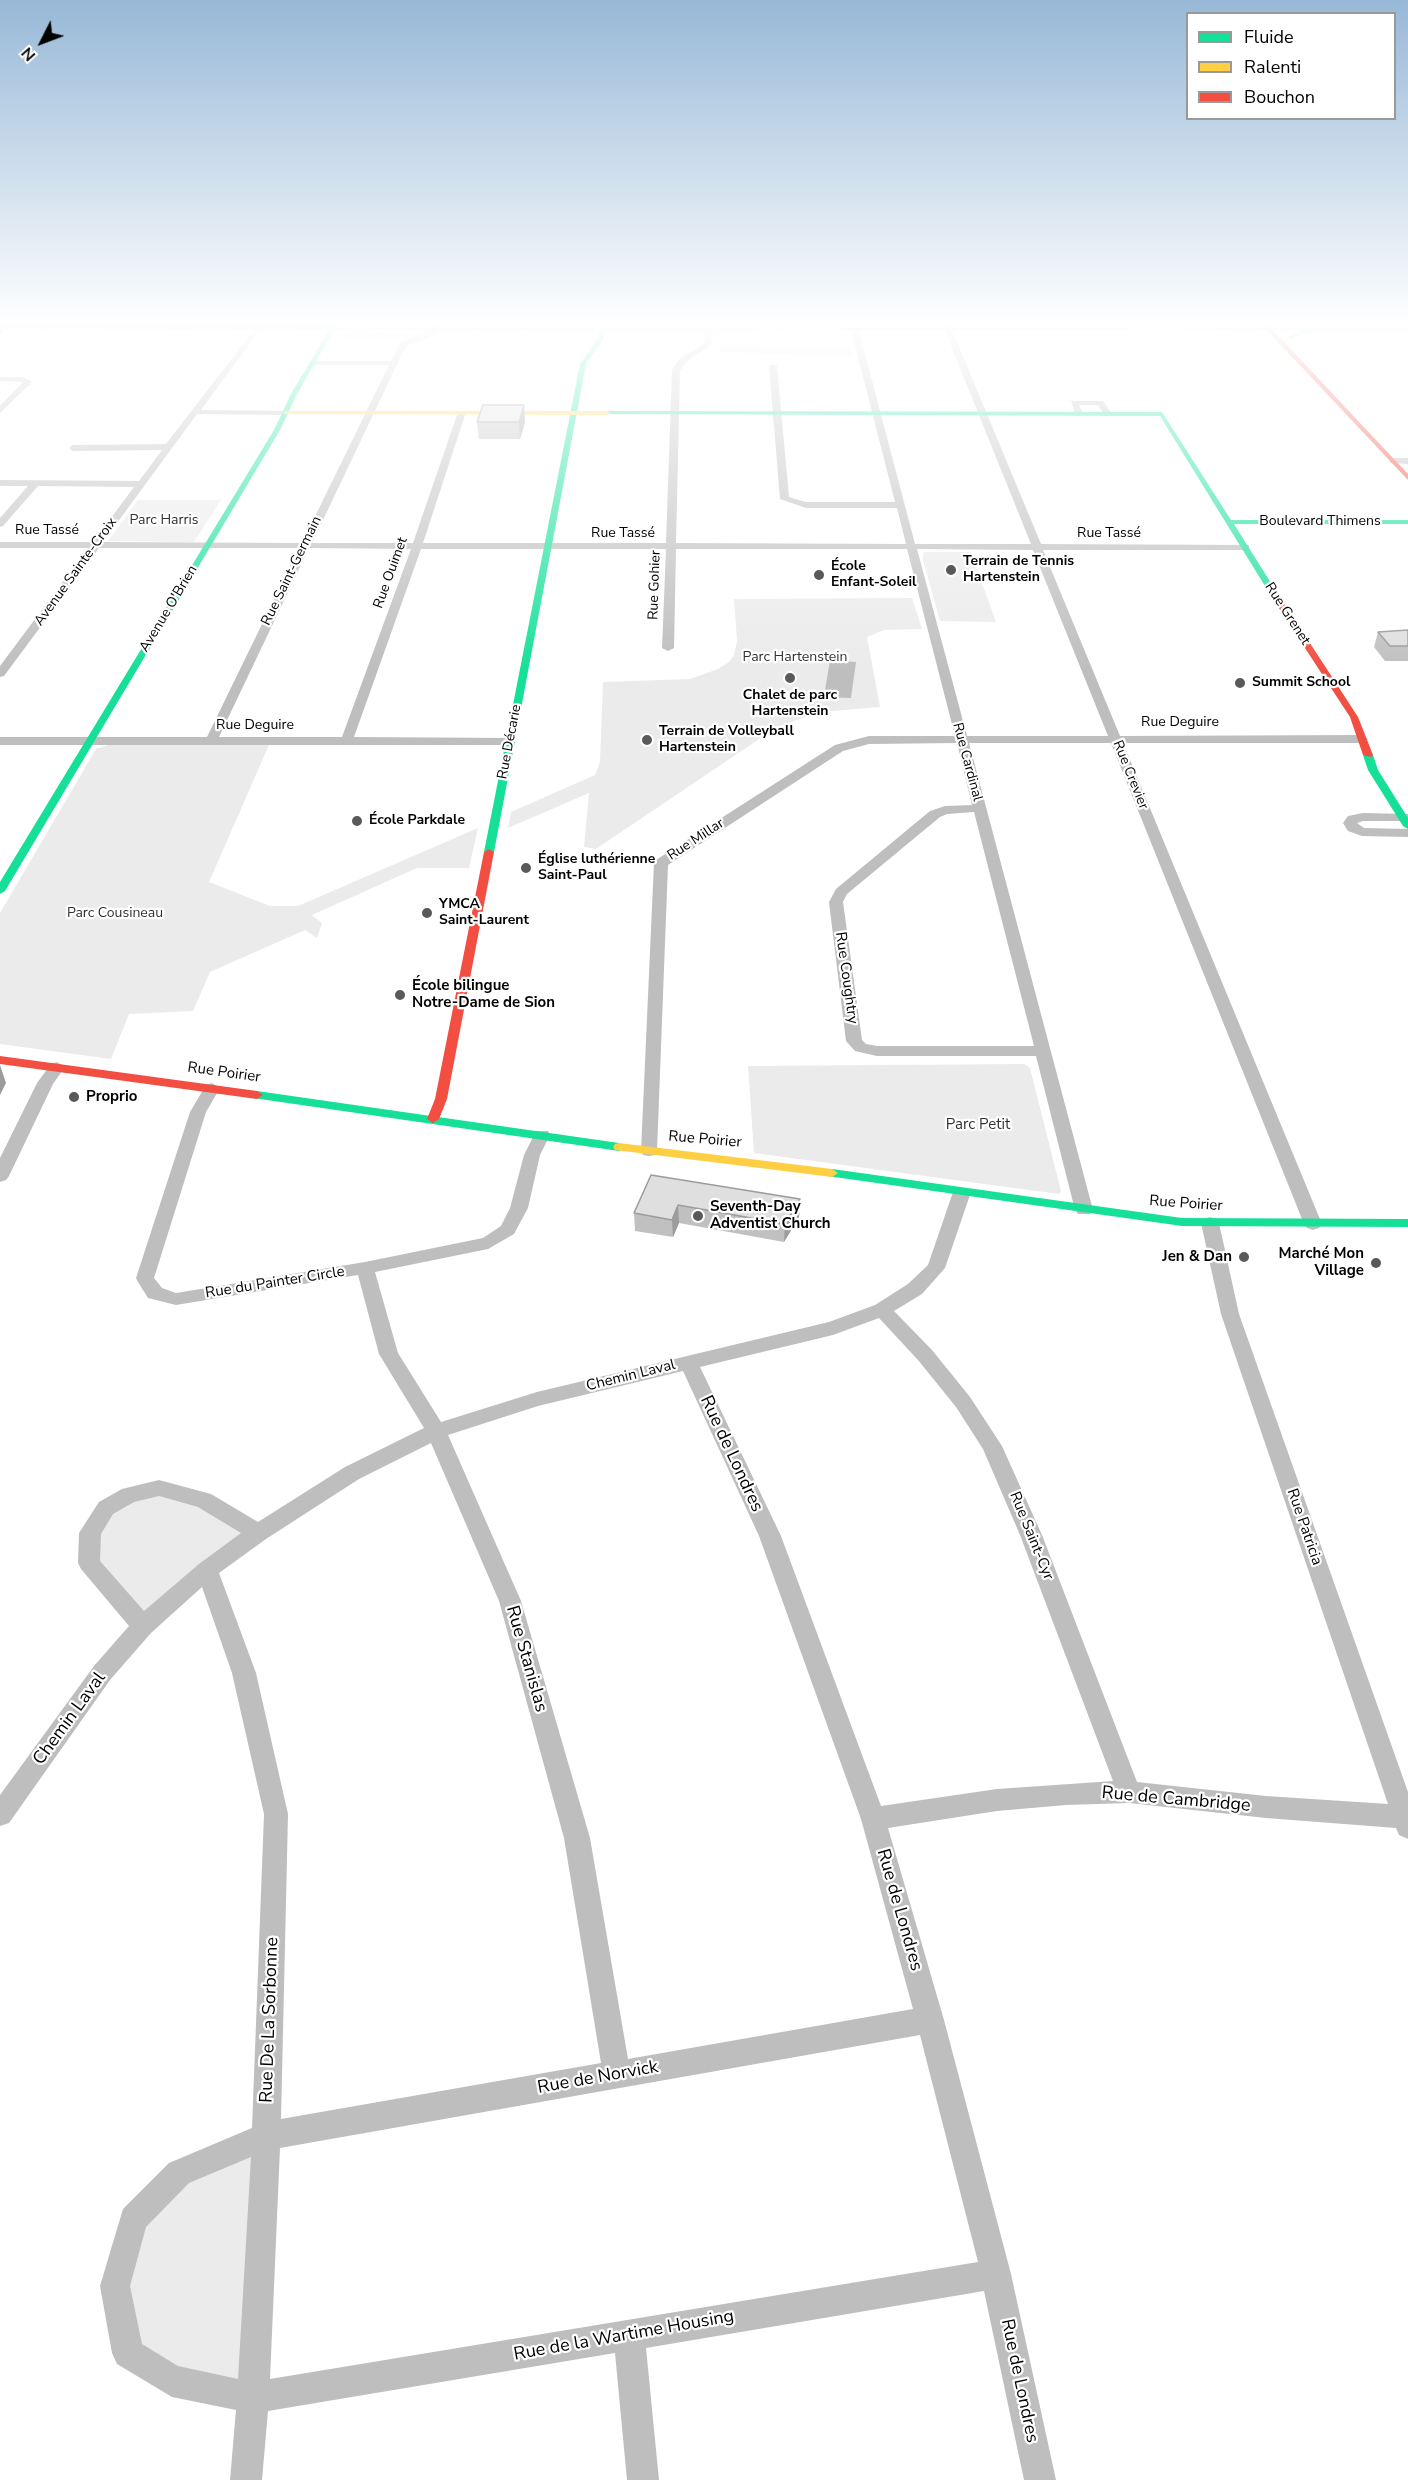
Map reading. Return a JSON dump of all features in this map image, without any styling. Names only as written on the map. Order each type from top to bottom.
[{"type":"street","name":"Avenue Sainte-Croix","points":[[0,674],[172,441]]},
{"type":"street","name":"Avenue O'Brien","points":[[0,891],[269,441]]},
{"type":"street","name":"Rue Saint-Germain","points":[[211,741],[355,441]]},
{"type":"street","name":"Rue Ouimet","points":[[347,741],[454,441]]},
{"type":"street","name":"Rue Décarie","points":[[433,1119],[441,1099],[568,441]]},
{"type":"street","name":"Rue Gohier","points":[[668,648],[674,441]]},
{"type":"street","points":[[779,441],[785,499],[806,505],[900,505]]},
{"type":"street","name":"Rue Cardinal","points":[[884,441],[1084,1210]]},
{"type":"street","name":"Rue Crevier","points":[[994,441],[1313,1224]]},
{"type":"street","name":"Rue Grenet","points":[[1179,441],[1233,525],[1260,573],[1354,717],[1373,770],[1405,822]]},
{"type":"street","points":[[1375,441],[1408,478]]},
{"type":"street","points":[[1388,441],[1408,460]]},
{"type":"street","points":[[73,448],[167,447]]},
{"type":"street","points":[[1393,461],[1408,460]]},
{"type":"street","points":[[0,483],[140,484]]},
{"type":"street","points":[[0,524],[35,484]]},
{"type":"street","name":"Boulevard Thimens","points":[[1233,525],[1408,522]]},
{"type":"street","name":"Boulevard Thimens","points":[[1233,525],[1408,528]]},
{"type":"street","name":"Rue Tassé","points":[[0,545],[1246,547]]},
{"type":"street","name":"Rue Deguire","points":[[962,739],[1362,739]]},
{"type":"street","name":"Rue Millar","points":[[649,1151],[661,863],[839,748],[869,740],[962,739]]},
{"type":"street","name":"Rue Deguire","points":[[0,741],[509,741]]},
{"type":"street","name":"Rue Coughtry","points":[[979,808],[945,810],[935,814],[841,892],[836,902],[854,1041],[861,1048],[877,1051],[1043,1051]]},
{"type":"street","name":"Rue Grenet","points":[[1405,822],[1363,818],[1350,823],[1353,828],[1362,831],[1408,833]]},
{"type":"street","name":"Rue Poirier","points":[[0,1060],[649,1151],[748,1161],[1182,1222],[1408,1223]]},
{"type":"street","points":[[0,1176],[45,1083],[57,1067]]},
{"type":"street","name":"Rue du Painter Circle","points":[[212,1088],[198,1112],[145,1278],[155,1293],[176,1299],[366,1268],[488,1243],[508,1230],[519,1208],[531,1155],[542,1135]]},
{"type":"street","name":"Chemin Laval","points":[[0,1815],[102,1672],[143,1626],[207,1570],[258,1533],[352,1473],[435,1431],[537,1399],[833,1328],[882,1310],[915,1289],[936,1268],[962,1192]]},
{"type":"street","name":"Rue Patricia","points":[[1210,1223],[1230,1314],[1407,1821]]},
{"type":"street","name":"Rue Stanislas","points":[[366,1268],[389,1354],[435,1431],[510,1601],[574,1827],[617,2074]]},
{"type":"street","name":"Rue Saint-Cyr","points":[[882,1310],[963,1402],[992,1446],[1031,1535],[1129,1792]]},
{"type":"street","name":"Rue de Londres","points":[[688,1362],[771,1536],[873,1819],[930,2020],[996,2274],[1040,2480]]},
{"type":"street","points":[[143,1626],[89,1563],[90,1533],[106,1508],[129,1494],[159,1488],[204,1500],[258,1533]]},
{"type":"street","name":"Rue De La Sorbonne","points":[[207,1570],[244,1673],[276,1814],[266,2136],[253,2398],[246,2480]]},
{"type":"street","name":"Rue de Cambridge","points":[[873,1819],[997,1800],[1066,1794],[1129,1792],[1407,1821]]},
{"type":"street","name":"Rue de Norvick","points":[[266,2136],[930,2020]]},
{"type":"street","points":[[253,2398],[171,2381],[128,2353],[115,2286],[133,2219],[179,2173],[266,2136]]},
{"type":"street","name":"Rue de la Wartime Housing","points":[[253,2398],[996,2274]]},
{"type":"street","points":[[629,2335],[643,2480]]},
{"type":"green space","name":"Parc Harris","points":[[138,500],[221,500],[194,542],[108,541]]},
{"type":"green space","points":[[925,552],[971,552],[996,622],[940,621],[923,560]]},
{"type":"green space","name":"Parc Hartenstein","points":[[912,598],[922,629],[884,630],[867,637],[880,707],[820,712],[777,727],[596,849],[584,847],[589,793],[508,828],[511,812],[595,775],[600,762],[603,682],[690,679],[718,669],[729,662],[734,655],[737,641],[734,599]]},
{"type":"green space","name":"Parc Cousineau","points":[[108,745],[269,745],[209,882],[270,906],[298,906],[478,828],[469,868],[417,868],[312,915],[322,923],[317,938],[305,930],[210,972],[193,1011],[129,1014],[111,1059],[0,1044],[0,913],[96,749]]},
{"type":"green space","name":"Parc Petit","points":[[1024,1064],[1030,1068],[1061,1191],[1059,1194],[754,1153],[748,1066]]},
{"type":"green space","points":[[159,1488],[258,1533],[143,1626],[89,1563],[106,1508]]},
{"type":"green space","points":[[266,2136],[253,2398],[128,2353],[115,2286],[133,2219],[179,2173]]},
{"type":"shaded area","points":[[830,660],[856,662],[851,698],[824,697]]},
{"type":"building","points":[[1408,630],[1408,646],[1390,646],[1378,632]]},
{"type":"building","points":[[651,1175],[800,1199],[785,1224],[678,1205],[672,1220],[634,1213]]},
{"type":"traffic: fast","points":[[0,891],[271,441]]},
{"type":"traffic: fast","points":[[489,852],[568,441]]},
{"type":"traffic: fast","points":[[1179,441],[1277,599]]},
{"type":"traffic: fast","points":[[1231,522],[1408,522]]},
{"type":"traffic: fast","points":[[1368,755],[1373,770],[1408,826]]},
{"type":"traffic: fast","points":[[257,1095],[619,1147]]},
{"type":"traffic: fast","points":[[832,1173],[1182,1222],[1408,1223]]},
{"type":"traffic: slow","points":[[619,1147],[832,1173]]},
{"type":"traffic: jam","points":[[1373,441],[1408,478]]},
{"type":"traffic: jam","points":[[1277,599],[1354,717],[1368,755]]},
{"type":"traffic: jam","points":[[433,1119],[441,1099],[489,852]]},
{"type":"traffic: jam","points":[[0,1060],[257,1095]]},
{"type":"place","name":"Terrain de Tennis Hartenstein","points":[[951,570]]},
{"type":"place","name":"École Enfant-Soleil","points":[[819,575]]},
{"type":"place","name":"Chalet de parc Hartenstein","points":[[790,678]]},
{"type":"place","name":"Summit School","points":[[1240,683]]},
{"type":"place","name":"Terrain de Volleyball Hartenstein","points":[[647,740]]},
{"type":"place","name":"École Parkdale","points":[[357,821]]},
{"type":"place","name":"Église luthérienne Saint-Paul","points":[[526,868]]},
{"type":"place","name":"YMCA Saint-Laurent","points":[[427,913]]},
{"type":"place","name":"École bilingue Notre-Dame de Sion","points":[[400,995]]},
{"type":"place","name":"Proprio","points":[[74,1097]]},
{"type":"place","name":"Seventh-Day Adventist Church","points":[[698,1216]]},
{"type":"place","name":"Jen & Dan","points":[[1244,1257]]},
{"type":"place","name":"Marché Mon Village","points":[[1376,1263]]}]
